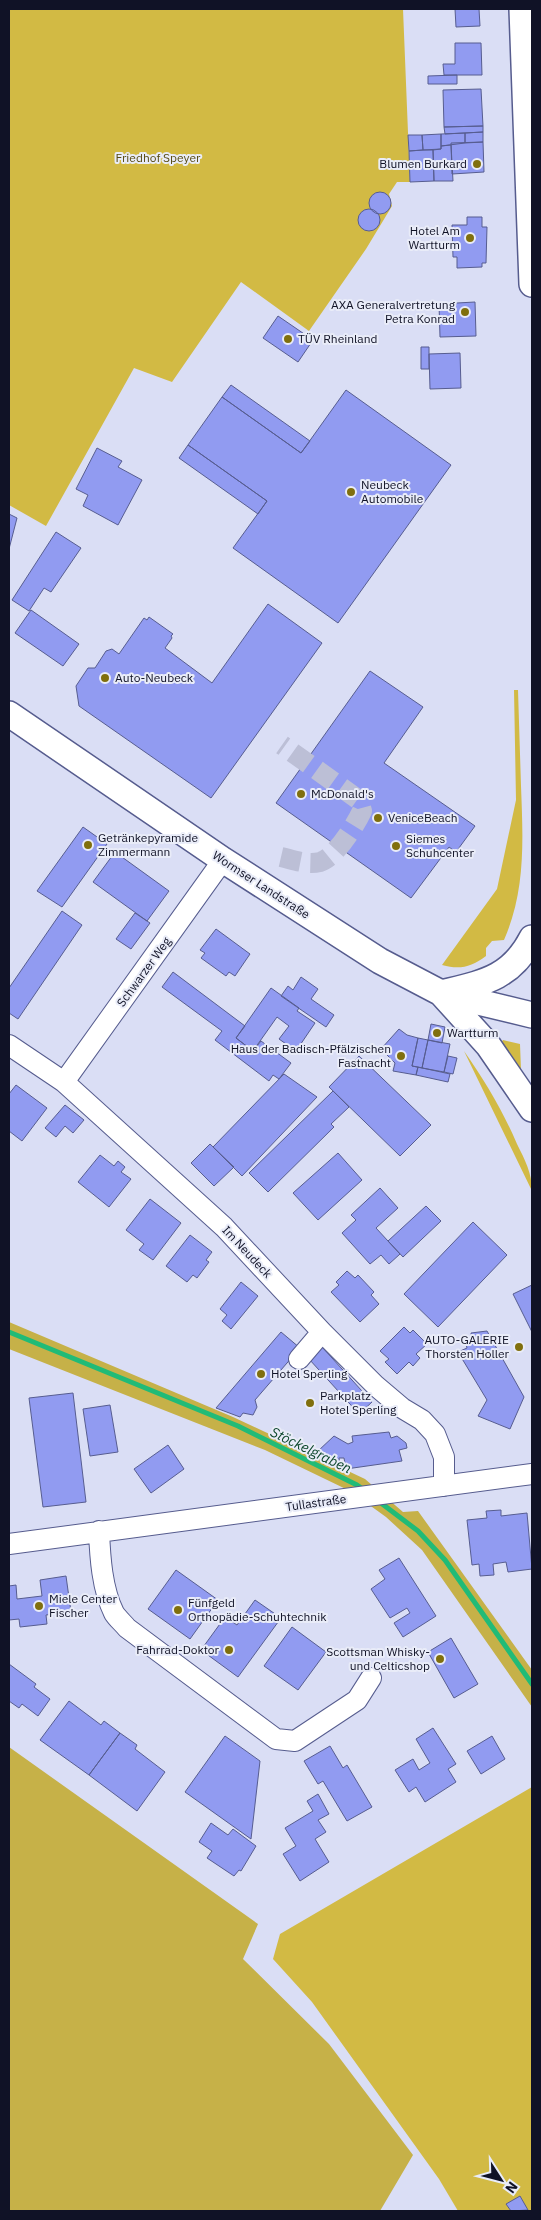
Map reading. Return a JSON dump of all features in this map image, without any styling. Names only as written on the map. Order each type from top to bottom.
[{"type":"main road","points":[[522,9],[529,114],[532,284]]},
{"type":"main road","name":"Wormser Landstraße","points":[[9,714],[223,860],[337,935],[395,969],[441,993],[532,1015]]},
{"type":"main road","points":[[532,938],[519,959],[498,976],[441,993],[488,1045],[532,1109]]},
{"type":"street","name":"Schwarzer Weg","points":[[64,1082],[223,860]]},
{"type":"street","name":"Im Neudeck","points":[[9,1047],[64,1082],[224,1227],[322,1332],[376,1386],[402,1408],[422,1420],[435,1434],[444,1457],[444,1486]]},
{"type":"street","points":[[299,1359],[322,1332]]},
{"type":"street","name":"Tullastraße","points":[[9,1544],[532,1474]]},
{"type":"street","points":[[99,1531],[106,1590],[115,1614],[127,1628],[276,1739],[295,1741],[357,1700],[371,1678]]},
{"type":"green space","name":"Friedhof Speyer","points":[[9,9],[403,9],[410,182],[397,182],[389,194],[392,206],[366,249],[309,331],[241,282],[172,382],[134,368],[46,526],[9,505]]},
{"type":"green space","points":[[514,690],[518,690],[522,825],[520,883],[516,902],[504,940],[492,941],[486,948],[486,956],[475,963],[465,966],[442,965],[497,889],[516,800]]},
{"type":"green space","points":[[503,1040],[520,1044],[521,1070],[514,1070],[499,1046]]},
{"type":"green space","points":[[464,1051],[506,1120],[528,1167],[532,1191]]},
{"type":"green space","points":[[532,1787],[532,2211],[458,2211],[439,2179],[312,2002],[273,1959],[280,1934]]},
{"type":"shaded area","points":[[9,1322],[233,1417],[365,1479],[403,1512],[418,1511],[532,1670],[532,1707],[422,1550],[386,1517],[350,1491],[265,1450],[9,1349]]},
{"type":"shaded area","points":[[9,1747],[258,1924],[243,1959],[329,2044],[413,2155],[380,2211],[9,2211]]},
{"type":"building","points":[[455,9],[479,9],[480,26],[456,27]]},
{"type":"building","points":[[455,43],[481,43],[482,75],[444,75],[443,64],[455,64]]},
{"type":"building","points":[[457,75],[457,84],[428,84],[428,76]]},
{"type":"building","points":[[481,89],[483,126],[444,127],[443,90]]},
{"type":"building","points":[[483,126],[483,132],[445,134],[444,127]]},
{"type":"building","points":[[483,132],[483,142],[465,143],[465,133]]},
{"type":"building","points":[[465,133],[465,143],[441,146],[441,134]]},
{"type":"building","points":[[441,134],[441,149],[423,150],[422,135]]},
{"type":"building","points":[[408,135],[422,135],[423,150],[409,151]]},
{"type":"building","points":[[483,142],[484,172],[452,174],[451,143]]},
{"type":"building","points":[[451,145],[453,181],[434,181],[433,150],[441,149],[441,146]]},
{"type":"building","points":[[433,150],[434,181],[410,182],[409,151]]},
{"type":"building","points":[[380,192],[390,199],[391,203],[384,213],[380,214],[370,207],[369,203],[376,193]]},
{"type":"building","points":[[369,209],[377,212],[380,220],[377,228],[369,231],[361,228],[358,220],[361,212]]},
{"type":"building","name":"Hotel Am Wartturm","points":[[467,217],[482,217],[482,227],[487,227],[486,263],[482,263],[482,267],[457,268],[457,257],[453,257],[452,225],[467,225]]},
{"type":"building","points":[[475,302],[476,336],[440,337],[439,304]]},
{"type":"building","name":"TÜV Rheinland","points":[[278,316],[313,340],[298,362],[263,338]]},
{"type":"building","points":[[421,347],[429,347],[429,369],[421,369]]},
{"type":"building","points":[[460,353],[461,388],[430,389],[429,354]]},
{"type":"building","points":[[231,385],[310,441],[301,453],[222,397]]},
{"type":"building","points":[[346,390],[451,465],[338,623],[233,548],[267,501],[188,445],[222,397],[301,453]]},
{"type":"building","points":[[188,445],[267,501],[258,514],[179,458]]},
{"type":"building","points":[[97,448],[122,461],[118,467],[142,480],[118,525],[83,506],[88,495],[76,489]]},
{"type":"building","points":[[9,514],[17,518],[9,549]]},
{"type":"building","points":[[56,532],[81,548],[51,592],[44,588],[29,611],[12,600]]},
{"type":"building","points":[[268,604],[322,643],[211,798],[79,706],[76,686],[88,668],[95,668],[106,651],[112,649],[119,654],[144,618],[147,620],[149,617],[173,634],[165,648],[212,683]]},
{"type":"building","points":[[31,610],[79,644],[63,666],[15,633]]},
{"type":"building","points":[[370,671],[423,707],[384,763],[475,826],[456,852],[449,847],[411,898],[276,803]]},
{"type":"building","points":[[83,827],[107,844],[62,907],[37,891]]},
{"type":"building","points":[[115,852],[169,891],[147,921],[93,882]]},
{"type":"building","points":[[62,911],[82,925],[18,1019],[9,1013],[9,988]]},
{"type":"building","points":[[135,913],[150,923],[131,949],[116,939]]},
{"type":"building","points":[[216,929],[250,954],[235,976],[229,972],[226,976],[201,958],[205,953],[200,950]]},
{"type":"building","points":[[173,972],[245,1026],[236,1038],[253,1051],[261,1041],[291,1063],[279,1079],[273,1075],[269,1081],[215,1040],[222,1031],[162,987]]},
{"type":"building","points":[[301,977],[318,989],[311,999],[334,1015],[326,1027],[281,996],[288,986],[293,990]]},
{"type":"building","points":[[271,988],[299,1008],[297,1011],[315,1023],[296,1051],[279,1039],[289,1026],[277,1017],[253,1051],[236,1038]]},
{"type":"building","name":"Wartturm","points":[[431,1024],[445,1027],[442,1043],[428,1040]]},
{"type":"building","name":"Haus der Badisch-Pfälzischen Fastnacht","points":[[399,1029],[407,1035],[418,1038],[412,1066],[418,1067],[416,1075],[393,1071],[395,1063],[381,1049]]},
{"type":"building","points":[[418,1038],[428,1040],[422,1068],[412,1066]]},
{"type":"building","points":[[428,1040],[450,1044],[444,1072],[422,1068]]},
{"type":"building","points":[[359,1056],[431,1125],[400,1156],[329,1087]]},
{"type":"building","points":[[448,1056],[457,1058],[453,1074],[444,1072]]},
{"type":"building","points":[[418,1067],[450,1074],[448,1082],[416,1075]]},
{"type":"building","points":[[284,1074],[317,1097],[242,1176],[213,1147]]},
{"type":"building","points":[[16,1085],[47,1108],[22,1141],[9,1131],[9,1094]]},
{"type":"building","points":[[333,1091],[349,1107],[331,1124],[334,1127],[268,1192],[249,1173]]},
{"type":"building","points":[[65,1105],[84,1120],[73,1133],[65,1126],[56,1137],[45,1128]]},
{"type":"building","points":[[210,1144],[234,1167],[214,1186],[191,1163]]},
{"type":"building","points":[[338,1153],[362,1180],[318,1220],[293,1193]]},
{"type":"building","points":[[100,1155],[114,1166],[118,1161],[125,1167],[121,1172],[131,1179],[109,1207],[78,1182]]},
{"type":"building","points":[[380,1188],[398,1208],[376,1228],[400,1254],[389,1264],[381,1255],[370,1264],[342,1233],[356,1220],[351,1215]]},
{"type":"building","points":[[150,1199],[181,1223],[153,1260],[139,1250],[144,1244],[126,1230]]},
{"type":"building","points":[[426,1206],[441,1221],[403,1257],[388,1241]]},
{"type":"building","points":[[473,1222],[507,1255],[438,1327],[404,1294]]},
{"type":"building","points":[[190,1235],[212,1252],[206,1260],[209,1262],[197,1278],[193,1275],[187,1282],[166,1266]]},
{"type":"building","points":[[347,1271],[355,1278],[358,1275],[374,1292],[371,1295],[379,1304],[360,1322],[331,1292],[339,1285],[336,1282]]},
{"type":"building","points":[[241,1282],[258,1296],[231,1329],[222,1321],[227,1315],[220,1309]]},
{"type":"building","points":[[532,1285],[532,1332],[513,1294]]},
{"type":"building","points":[[404,1327],[410,1333],[413,1330],[427,1344],[416,1354],[420,1358],[413,1366],[409,1362],[397,1374],[385,1362],[389,1359],[380,1351]]},
{"type":"building","points":[[487,1331],[524,1397],[510,1429],[478,1416],[487,1400],[458,1352],[467,1348],[465,1341],[472,1340],[471,1333]]},
{"type":"building","name":"Hotel Sperling","points":[[281,1332],[300,1348],[255,1400],[257,1407],[253,1415],[243,1413],[240,1417],[216,1408]]},
{"type":"building","points":[[322,1347],[372,1402],[359,1414],[309,1359]]},
{"type":"building","points":[[73,1393],[86,1502],[43,1507],[29,1398]]},
{"type":"building","points":[[110,1405],[118,1452],[90,1456],[83,1409]]},
{"type":"building","points":[[389,1432],[391,1438],[397,1436],[406,1443],[407,1448],[399,1450],[402,1461],[346,1469],[344,1458],[339,1458],[340,1465],[318,1451],[334,1436],[348,1444],[353,1442],[352,1436]]},
{"type":"building","points":[[168,1445],[184,1469],[151,1493],[134,1469]]},
{"type":"building","points":[[501,1510],[501,1516],[527,1513],[532,1569],[508,1572],[506,1562],[493,1564],[494,1575],[480,1576],[479,1564],[472,1565],[467,1520],[487,1518],[486,1511]]},
{"type":"building","points":[[399,1558],[436,1616],[403,1637],[394,1623],[410,1613],[407,1608],[390,1618],[371,1589],[385,1579],[379,1570]]},
{"type":"building","points":[[176,1570],[218,1600],[190,1639],[148,1609]]},
{"type":"building","name":"Miele Center Fischer","points":[[66,1576],[71,1612],[46,1615],[47,1624],[20,1627],[19,1619],[9,1620],[9,1586],[16,1585],[17,1599],[42,1596],[40,1580]]},
{"type":"building","points":[[255,1600],[281,1618],[238,1677],[201,1650],[225,1617],[237,1625]]},
{"type":"building","points":[[292,1627],[326,1652],[298,1690],[264,1666]]},
{"type":"building","points":[[451,1638],[478,1684],[454,1698],[428,1652]]},
{"type":"building","points":[[9,1664],[36,1684],[34,1687],[50,1699],[38,1716],[22,1704],[19,1708],[9,1701]]},
{"type":"building","points":[[69,1701],[101,1725],[104,1721],[120,1733],[89,1775],[40,1740]]},
{"type":"building","points":[[433,1728],[456,1764],[448,1769],[456,1782],[425,1802],[416,1787],[409,1792],[395,1770],[413,1759],[419,1770],[430,1763],[416,1739]]},
{"type":"building","points":[[120,1733],[137,1745],[135,1749],[165,1772],[137,1811],[89,1775]]},
{"type":"building","points":[[225,1736],[260,1761],[251,1839],[185,1792]]},
{"type":"building","points":[[492,1736],[505,1759],[481,1774],[467,1751]]},
{"type":"building","points":[[330,1746],[343,1768],[347,1765],[372,1807],[347,1821],[323,1781],[318,1784],[304,1761]]},
{"type":"building","points":[[318,1794],[329,1814],[318,1820],[326,1832],[315,1839],[329,1862],[300,1881],[283,1854],[296,1846],[285,1828],[313,1811],[307,1801]]},
{"type":"building","points":[[211,1823],[228,1835],[233,1829],[256,1846],[241,1871],[239,1870],[234,1876],[207,1858],[212,1851],[199,1842]]},
{"type":"building","points":[[520,2196],[528,2210],[511,2211],[506,2204]]},
{"type":"waterway","name":"Stöckelgraben","points":[[9,1332],[238,1426],[364,1490]]},
{"type":"waterway","name":"Stöckelgraben","points":[[377,1500],[418,1531],[445,1560],[532,1684]]},
{"type":"tunnel","points":[[281,857],[310,863],[326,859],[338,848],[362,811],[359,800],[282,745]]},
{"type":"place","name":"Blumen Burkard","points":[[477,164]]},
{"type":"place","name":"Hotel Am Wartturm","points":[[470,238]]},
{"type":"place","name":"AXA Generalvertretung Petra Konrad","points":[[465,312]]},
{"type":"place","name":"TÜV Rheinland","points":[[288,339]]},
{"type":"place","name":"Neubeck Automobile","points":[[351,492]]},
{"type":"place","name":"Auto-Neubeck","points":[[105,678]]},
{"type":"place","name":"McDonald's","points":[[301,794]]},
{"type":"place","name":"VeniceBeach","points":[[378,818]]},
{"type":"place","name":"Getränkepyramide Zimmermann","points":[[88,845]]},
{"type":"place","name":"Siemes Schuhcenter","points":[[396,846]]},
{"type":"place","name":"Wartturm","points":[[437,1033]]},
{"type":"place","name":"Haus der Badisch-Pfälzischen Fastnacht","points":[[401,1056]]},
{"type":"place","name":"AUTO-GALERIE Thorsten Holler","points":[[519,1347]]},
{"type":"place","name":"Hotel Sperling","points":[[261,1374]]},
{"type":"place","name":"Parkplatz Hotel Sperling","points":[[310,1403]]},
{"type":"place","name":"Miele Center Fischer","points":[[39,1606]]},
{"type":"place","name":"Fünfgeld Orthopädie-Schuhtechnik","points":[[178,1610]]},
{"type":"place","name":"Fahrrad-Doktor","points":[[229,1650]]},
{"type":"place","name":"Scottsman Whisky- und Celticshop","points":[[440,1659]]}]
